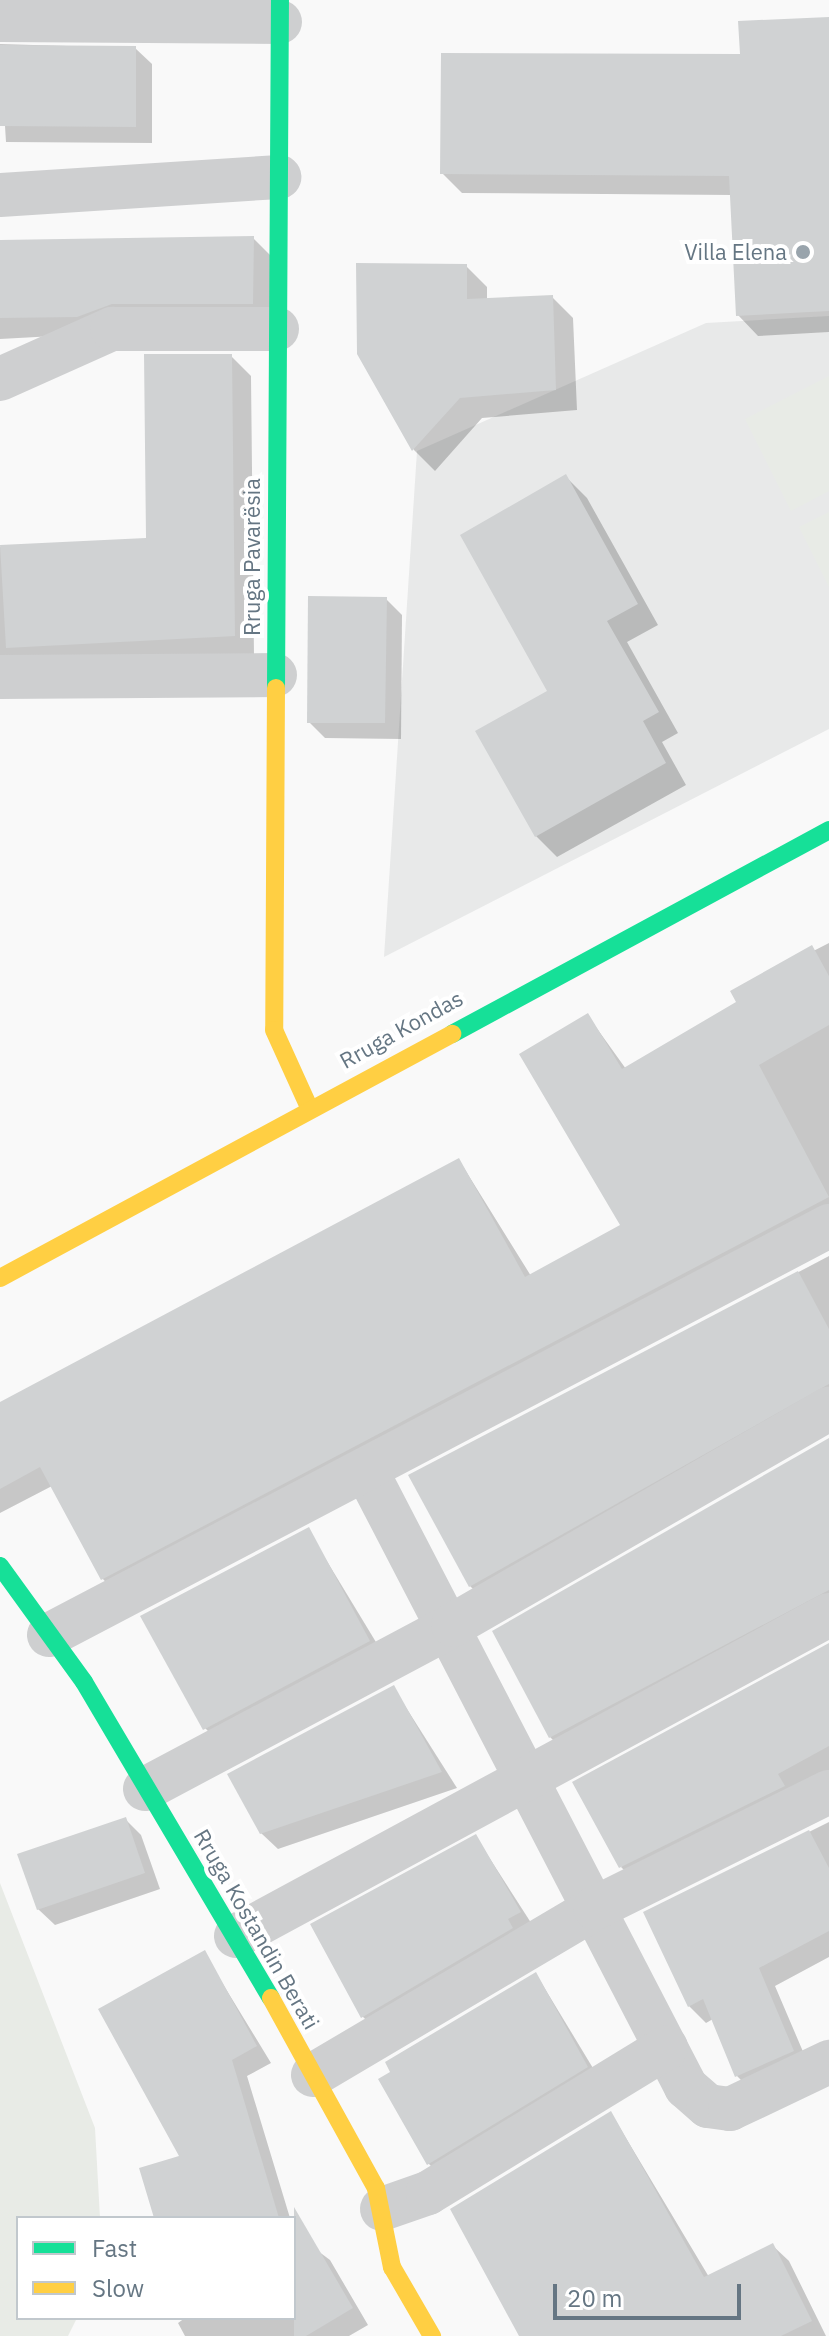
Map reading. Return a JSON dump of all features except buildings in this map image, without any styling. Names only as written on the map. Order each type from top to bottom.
[{"type":"street","points":[[0,20],[280,11]]},
{"type":"street","name":"Rruga Pavarësia","points":[[280,11],[274,1030],[309,1107]]},
{"type":"street","points":[[0,195],[279,177]]},
{"type":"street","points":[[0,379],[112,329],[277,329]]},
{"type":"street","points":[[0,677],[275,675]]},
{"type":"street","name":"Rruga Kondas","points":[[0,1278],[309,1107],[829,830]]},
{"type":"street","points":[[49,1635],[367,1472],[829,1226]]},
{"type":"street","points":[[145,1789],[453,1625],[829,1409]]},
{"type":"street","points":[[367,1472],[453,1625],[686,2087],[708,2106],[730,2109],[829,2062]]},
{"type":"street","name":"Rruga Kostandin Berati","points":[[0,1566],[49,1635],[236,1936],[382,2209],[392,2267],[432,2336]]},
{"type":"street","points":[[236,1936],[527,1774],[829,1615]]},
{"type":"street","points":[[313,2075],[595,1908],[829,1792]]},
{"type":"street","points":[[382,2209],[428,2193],[666,2048]]},
{"type":"shaded area","points":[[829,316],[829,729],[384,957],[417,451],[706,323]]},
{"type":"shaded area","points":[[829,376],[829,491],[791,511],[745,419]]},
{"type":"shaded area","points":[[829,512],[829,587],[799,527]]},
{"type":"shaded area","points":[[0,1883],[95,2128],[100,2216],[16,2216],[16,2320],[76,2320],[68,2336],[0,2336]]},
{"type":"traffic: fast","points":[[276,688],[280,0]]},
{"type":"traffic: fast","points":[[452,1034],[829,830]]},
{"type":"traffic: fast","points":[[0,1566],[84,1682],[271,1998]]},
{"type":"traffic: slow","points":[[276,688],[274,1030],[309,1107]]},
{"type":"traffic: slow","points":[[0,1278],[452,1034]]},
{"type":"traffic: slow","points":[[271,1998],[376,2188],[392,2267],[432,2336]]},
{"type":"place","name":"Villa Elena","points":[[803,252]]}]
